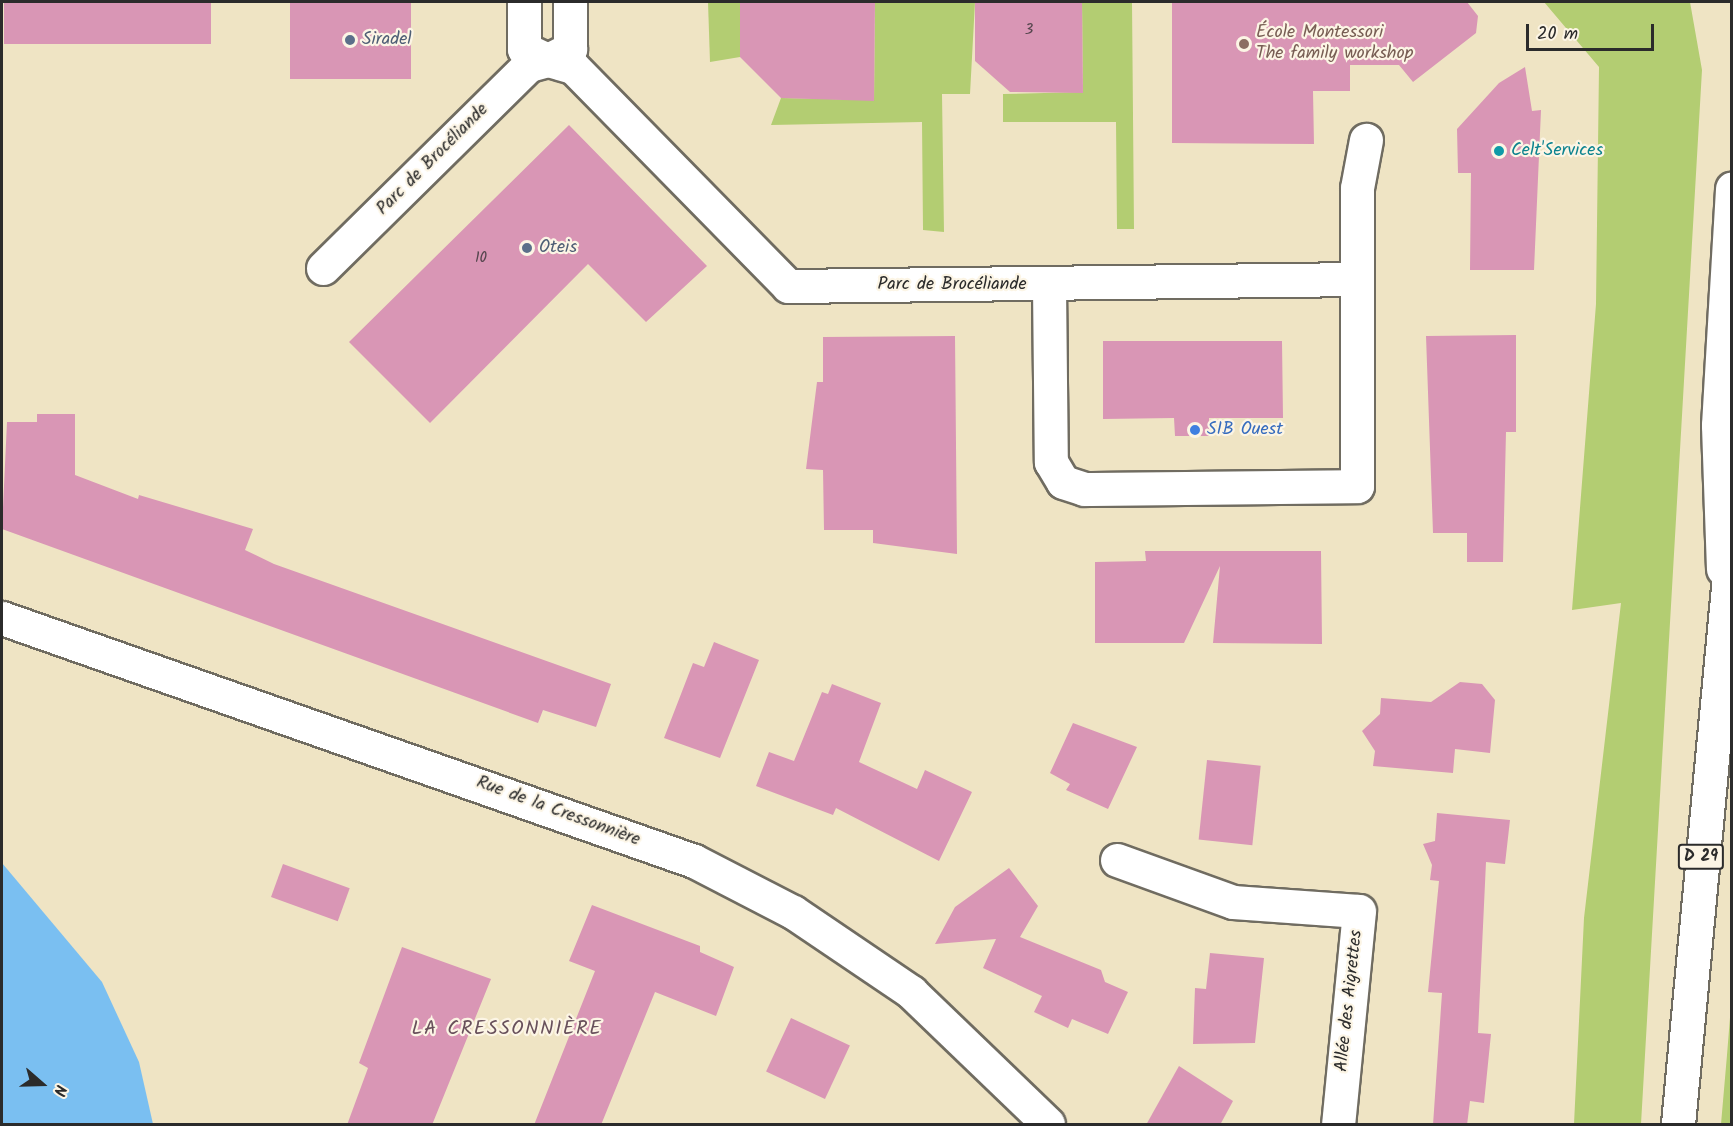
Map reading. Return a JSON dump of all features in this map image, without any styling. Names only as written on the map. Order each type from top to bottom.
[{"type":"street","name":"Parc de Brocéliande","points":[[524,2],[524,49],[573,68],[788,286],[1049,285],[1357,279]]},
{"type":"street","name":"Parc de Brocéliande","points":[[323,268],[529,65],[548,60],[570,49],[570,2]]},
{"type":"street","points":[[1049,285],[1051,462],[1064,482],[1084,489],[1357,486],[1357,188],[1366,140]]},
{"type":"street","name":"D 29","points":[[1724,588],[1718,425],[1731,188]]},
{"type":"street","name":"D 29","points":[[1678,1125],[1724,588],[1731,544]]},
{"type":"street","name":"Rue de la Cressonnière","points":[[2,618],[694,861],[793,912],[911,992],[1048,1125]]},
{"type":"street","name":"Allée des Aigrettes","points":[[1117,860],[1233,902],[1359,911],[1338,1125]]},
{"type":"green space","points":[[708,2],[740,2],[740,57],[710,62]]},
{"type":"green space","points":[[869,2],[975,2],[970,94],[942,94],[944,232],[923,230],[922,122],[771,125],[781,98],[874,100],[875,7]]},
{"type":"green space","points":[[1082,2],[1132,2],[1134,229],[1117,229],[1116,122],[1003,122],[1003,94],[1083,92]]},
{"type":"green space","points":[[1544,2],[1690,2],[1702,70],[1641,1124],[1574,1124],[1584,918],[1621,603],[1572,610],[1596,304],[1599,67]]},
{"type":"green space","points":[[1731,1005],[1731,1124],[1721,1124],[1727,1055]]},
{"type":"water","points":[[2,863],[102,982],[139,1062],[153,1124],[2,1124]]},
{"type":"building","points":[[4,2],[211,2],[211,44],[4,44]]},
{"type":"building","name":"Siradel","points":[[290,2],[411,2],[411,79],[290,79]]},
{"type":"building","points":[[740,2],[875,2],[874,101],[781,98],[740,57]]},
{"type":"building","points":[[975,2],[1082,2],[1083,93],[1010,92],[975,61]]},
{"type":"building","points":[[1172,2],[1467,2],[1478,16],[1476,33],[1413,82],[1399,65],[1350,65],[1350,91],[1313,91],[1314,144],[1172,143]]},
{"type":"building","name":"Celt'Services","points":[[1525,67],[1532,111],[1541,110],[1534,270],[1470,270],[1471,173],[1458,173],[1457,129],[1499,83]]},
{"type":"building","points":[[569,125],[707,266],[646,322],[588,264],[430,423],[349,342]]},
{"type":"building","points":[[1516,335],[1516,432],[1506,432],[1503,562],[1467,562],[1467,533],[1433,533],[1426,336]]},
{"type":"building","points":[[955,336],[957,554],[873,543],[873,530],[824,530],[823,470],[806,469],[817,382],[823,382],[823,337]]},
{"type":"building","points":[[1103,341],[1282,341],[1283,418],[1209,418],[1209,436],[1175,436],[1174,418],[1103,419]]},
{"type":"building","points":[[37,414],[75,414],[75,475],[138,499],[139,495],[253,529],[245,550],[274,564],[611,684],[596,727],[543,710],[538,723],[2,529],[7,422],[37,422]]},
{"type":"building","points":[[1145,551],[1321,551],[1322,644],[1213,643],[1220,566],[1184,643],[1095,643],[1095,562],[1146,561]]},
{"type":"building","points":[[714,642],[759,660],[720,758],[664,738],[693,663],[704,667]]},
{"type":"building","points":[[1460,682],[1482,684],[1495,700],[1490,753],[1455,749],[1453,773],[1373,766],[1375,751],[1362,731],[1380,714],[1381,698],[1431,702]]},
{"type":"building","points":[[832,684],[881,703],[859,762],[917,789],[925,770],[972,792],[939,861],[836,808],[833,815],[756,786],[769,752],[794,761],[822,692],[828,694]]},
{"type":"building","points":[[1073,723],[1137,747],[1108,809],[1066,790],[1070,784],[1050,773]]},
{"type":"building","points":[[1207,760],[1261,766],[1252,845],[1199,840]]},
{"type":"building","points":[[1437,813],[1510,820],[1505,864],[1486,862],[1478,1033],[1491,1034],[1484,1103],[1470,1101],[1467,1125],[1433,1125],[1442,993],[1428,992],[1439,881],[1430,880],[1432,865],[1423,844],[1435,841]]},
{"type":"building","points":[[283,864],[350,888],[338,921],[271,897]]},
{"type":"building","points":[[1009,868],[1038,906],[1020,937],[1101,970],[1105,982],[1128,992],[1108,1034],[1072,1019],[1068,1028],[1034,1012],[1042,996],[983,968],[996,939],[935,944],[955,907]]},
{"type":"building","points":[[592,905],[700,946],[700,952],[734,967],[716,1016],[655,992],[601,1125],[534,1125],[595,971],[569,961]]},
{"type":"building","points":[[402,947],[491,979],[432,1125],[347,1125],[368,1068],[359,1063]]},
{"type":"building","points":[[1210,953],[1264,958],[1255,1043],[1193,1044],[1195,988],[1206,989]]},
{"type":"building","points":[[791,1018],[850,1045],[825,1099],[766,1071]]},
{"type":"building","points":[[1179,1066],[1233,1101],[1220,1125],[1146,1125]]},
{"type":"place","name":"Siradel","points":[[350,40]]},
{"type":"place","name":"École Montessori The family workshop","points":[[1244,44]]},
{"type":"place","name":"Celt'Services","points":[[1499,151]]},
{"type":"place","name":"Oteis","points":[[527,248]]},
{"type":"place","name":"SIB Ouest","points":[[1195,430]]},
{"type":"district","name":"LA CRESSONNIÈRE","points":[[507,1029]]}]
